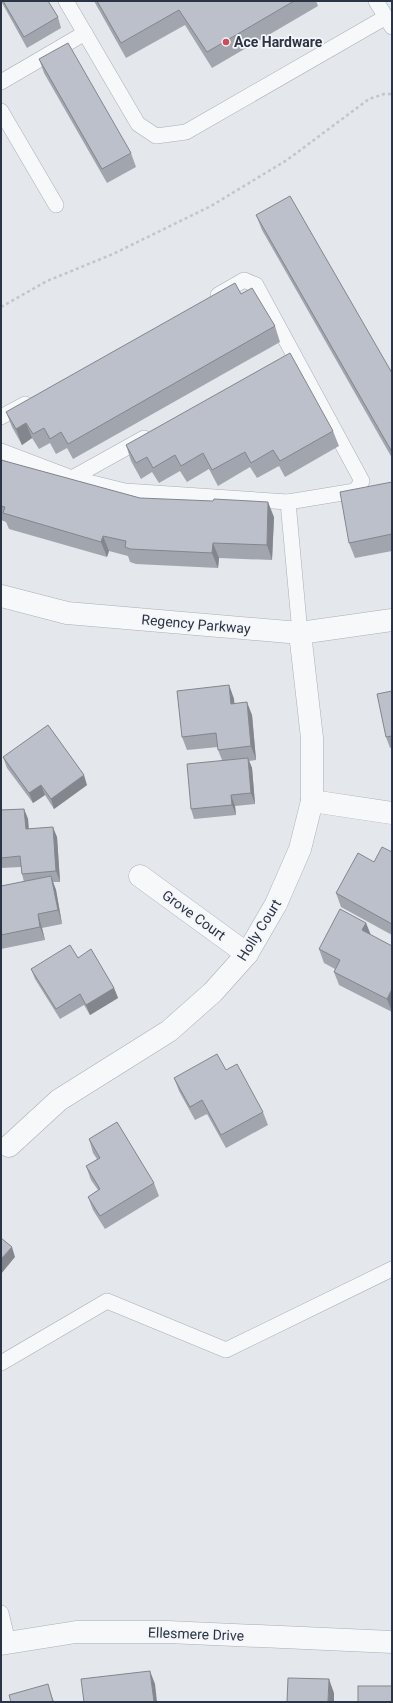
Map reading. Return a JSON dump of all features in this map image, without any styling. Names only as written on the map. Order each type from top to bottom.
[{"type":"street","name":"Regency Parkway","points":[[1,596],[67,613],[300,633],[392,620]]},
{"type":"street","name":"Holly Court","points":[[8,1146],[59,1100],[169,1031],[213,992],[247,954],[276,904],[300,849],[312,801],[312,738],[300,633]]},
{"type":"street","points":[[312,801],[392,814]]},
{"type":"street","name":"Grove Court","points":[[140,876],[247,954]]},
{"type":"street","name":"Ellesmere Drive","points":[[4,1643],[83,1632],[168,1632],[392,1642]]},
{"type":"lane","points":[[66,1],[138,124],[156,136],[186,132],[389,22],[376,1]]},
{"type":"lane","points":[[1,82],[85,33]]},
{"type":"lane","points":[[1,111],[56,205]]},
{"type":"lane","points":[[1,451],[72,478],[125,490],[288,502],[355,491],[362,481],[256,285],[244,280],[203,303]]},
{"type":"lane","points":[[281,362],[295,355]]},
{"type":"lane","points":[[1,417],[36,397]]},
{"type":"lane","points":[[72,478],[155,432]]},
{"type":"lane","points":[[288,502],[300,633]]},
{"type":"lane","points":[[1,1363],[107,1301],[226,1350],[392,1269]]},
{"type":"lane","points":[[1,1614],[4,1643]]},
{"type":"path","points":[[1,307],[47,281],[113,254],[211,206],[287,160],[369,99],[384,94],[392,94]]},
{"type":"building","points":[[3,1],[48,1],[58,17],[24,37]]},
{"type":"building","name":"Ace Hardware","points":[[97,1],[294,1],[207,52],[179,10],[121,43]]},
{"type":"building","points":[[68,43],[131,153],[102,169],[39,59]]},
{"type":"building","points":[[290,196],[392,373],[392,452],[256,215]]},
{"type":"building","points":[[235,283],[241,294],[252,288],[275,326],[68,444],[61,432],[50,439],[44,428],[33,434],[26,423],[16,429],[6,412]]},
{"type":"building","points":[[290,353],[333,431],[280,461],[273,450],[251,463],[245,452],[212,470],[203,453],[181,466],[175,455],[153,468],[147,457],[136,463],[126,445]]},
{"type":"building","points":[[1,460],[140,498],[213,501],[214,499],[268,502],[267,545],[213,543],[212,553],[130,549],[125,547],[126,541],[103,536],[101,542],[3,513],[5,507],[1,506]]},
{"type":"building","points":[[392,482],[392,534],[349,543],[340,492]]},
{"type":"building","points":[[229,685],[231,704],[247,702],[251,746],[218,750],[216,733],[182,737],[177,691]]},
{"type":"building","points":[[392,691],[392,736],[386,737],[377,694]]},
{"type":"building","points":[[48,725],[84,775],[51,799],[41,785],[29,793],[3,757]]},
{"type":"building","points":[[248,758],[251,793],[231,795],[232,805],[191,809],[187,764]]},
{"type":"building","points":[[24,809],[26,829],[53,827],[56,871],[22,874],[20,856],[1,858],[1,810]]},
{"type":"building","points":[[382,847],[392,852],[392,924],[336,893],[358,853],[374,862]]},
{"type":"building","points":[[51,876],[58,910],[38,914],[40,927],[1,935],[1,886]]},
{"type":"building","points":[[340,909],[366,923],[362,930],[392,946],[392,989],[387,999],[334,972],[340,960],[319,949]]},
{"type":"building","points":[[70,945],[78,958],[91,949],[114,988],[86,1005],[80,994],[56,1009],[31,969]]},
{"type":"building","points":[[217,1054],[226,1070],[237,1064],[263,1112],[221,1135],[202,1100],[190,1107],[174,1078]]},
{"type":"building","points":[[117,1122],[154,1183],[100,1216],[88,1197],[100,1189],[86,1166],[100,1158],[89,1139]]},
{"type":"building","points":[[1,1238],[12,1247],[1,1259]]},
{"type":"building","points":[[150,1671],[154,1702],[84,1702],[81,1679]]},
{"type":"building","points":[[288,1678],[329,1679],[328,1702],[287,1702]]},
{"type":"building","points":[[48,1684],[53,1702],[11,1702],[9,1695]]},
{"type":"building","points":[[358,1686],[392,1686],[392,1702],[358,1702]]},
{"type":"place","name":"Ace Hardware","points":[[226,42]]}]
